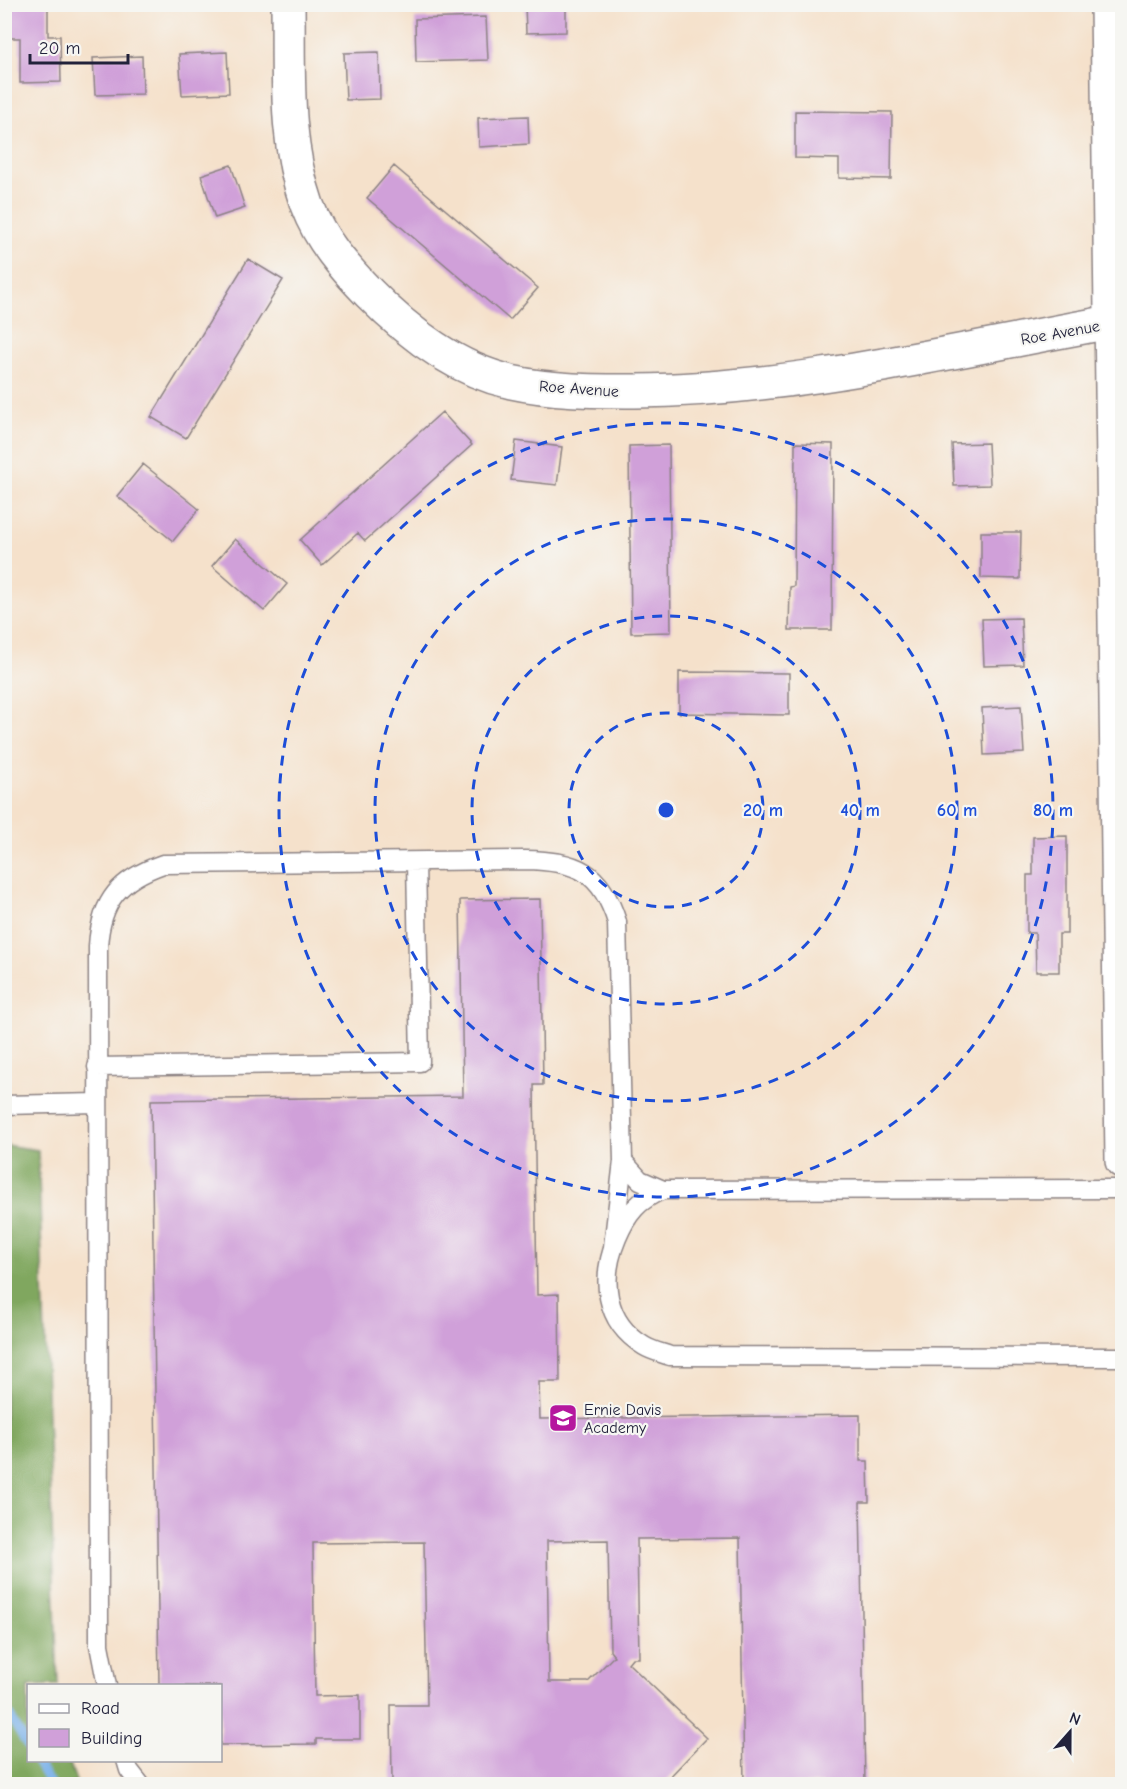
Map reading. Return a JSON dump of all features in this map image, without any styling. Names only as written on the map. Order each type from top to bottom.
[{"type":"street","name":"Roe Avenue","points":[[288,4],[290,126],[294,162],[308,207],[337,261],[392,316],[452,360],[509,382],[581,391],[684,390],[791,380],[1117,322]]},
{"type":"street","points":[[1107,4],[1117,322],[1122,1161]]},
{"type":"lane","points":[[107,1684],[99,1645],[97,1067],[100,926],[107,906],[122,885],[138,873],[162,864],[549,861],[575,867],[599,882],[610,898],[617,922],[623,1161],[613,1247],[607,1270],[606,1294],[615,1316],[625,1330],[645,1347],[670,1356],[1122,1357]]},
{"type":"lane","points":[[97,1067],[420,1062],[416,862]]},
{"type":"lane","points":[[4,1105],[97,1103]]},
{"type":"lane","points":[[623,1161],[640,1180],[663,1190]]},
{"type":"lane","points":[[613,1247],[633,1209],[647,1196],[663,1190],[1122,1189]]},
{"type":"lane","points":[[127,1762],[140,1785]]},
{"type":"green space","points":[[5,1145],[38,1150],[58,1684],[27,1684],[27,1762],[69,1762],[77,1784],[5,1784]]},
{"type":"building","points":[[4,4],[48,4],[48,36],[60,36],[61,82],[20,83],[20,38],[4,38]]},
{"type":"building","points":[[525,4],[566,4],[566,32],[526,33]]},
{"type":"building","points":[[486,17],[488,60],[416,62],[415,19]]},
{"type":"building","points":[[227,52],[229,93],[182,95],[179,54]]},
{"type":"building","points":[[379,52],[380,99],[346,100],[344,53]]},
{"type":"building","points":[[142,56],[143,94],[95,95],[93,58]]},
{"type":"building","points":[[795,111],[892,112],[891,179],[839,178],[839,159],[795,158]]},
{"type":"building","points":[[528,116],[529,144],[479,147],[478,118]]},
{"type":"building","points":[[231,165],[245,208],[215,218],[201,175]]},
{"type":"building","points":[[394,166],[538,288],[510,320],[367,198]]},
{"type":"building","points":[[248,259],[283,280],[186,438],[151,417]]},
{"type":"building","points":[[442,412],[472,445],[365,541],[358,533],[322,565],[300,540]]},
{"type":"building","points":[[516,441],[562,447],[557,485],[511,480]]},
{"type":"building","points":[[795,443],[833,444],[832,630],[789,630],[790,587],[794,586]]},
{"type":"building","points":[[988,443],[990,485],[954,486],[952,444]]},
{"type":"building","points":[[669,445],[671,632],[631,633],[629,446]]},
{"type":"building","points":[[143,464],[199,509],[173,541],[117,496]]},
{"type":"building","points":[[981,532],[1021,532],[1020,579],[981,578]]},
{"type":"building","points":[[235,539],[287,584],[264,611],[212,566]]},
{"type":"building","points":[[1021,618],[1023,665],[984,666],[982,619]]},
{"type":"building","points":[[679,672],[789,673],[789,715],[679,713]]},
{"type":"building","points":[[1021,706],[1024,753],[984,755],[982,708]]},
{"type":"building","points":[[1067,836],[1067,934],[1059,934],[1059,972],[1036,972],[1035,933],[1027,933],[1027,875],[1033,875],[1033,837]]},
{"type":"building","name":"Ernie Davis Academy","points":[[540,899],[543,1085],[534,1085],[537,1295],[559,1294],[560,1382],[539,1382],[540,1419],[860,1415],[860,1461],[868,1461],[869,1502],[860,1502],[865,1784],[744,1784],[740,1538],[637,1539],[639,1658],[632,1658],[628,1663],[707,1738],[663,1784],[392,1784],[391,1705],[427,1705],[424,1542],[313,1543],[315,1696],[360,1695],[360,1739],[316,1739],[316,1744],[222,1745],[222,1684],[159,1684],[151,1100],[463,1096],[460,900]],"holes":[[[608,1540],[610,1651],[614,1656],[588,1682],[549,1682],[547,1541]]]},
{"type":"waterway","points":[[4,1706],[27,1745]]},
{"type":"waterway","points":[[37,1762],[50,1784]]},
{"type":"place","name":"Ernie Davis Academy","points":[[563,1418]]}]
